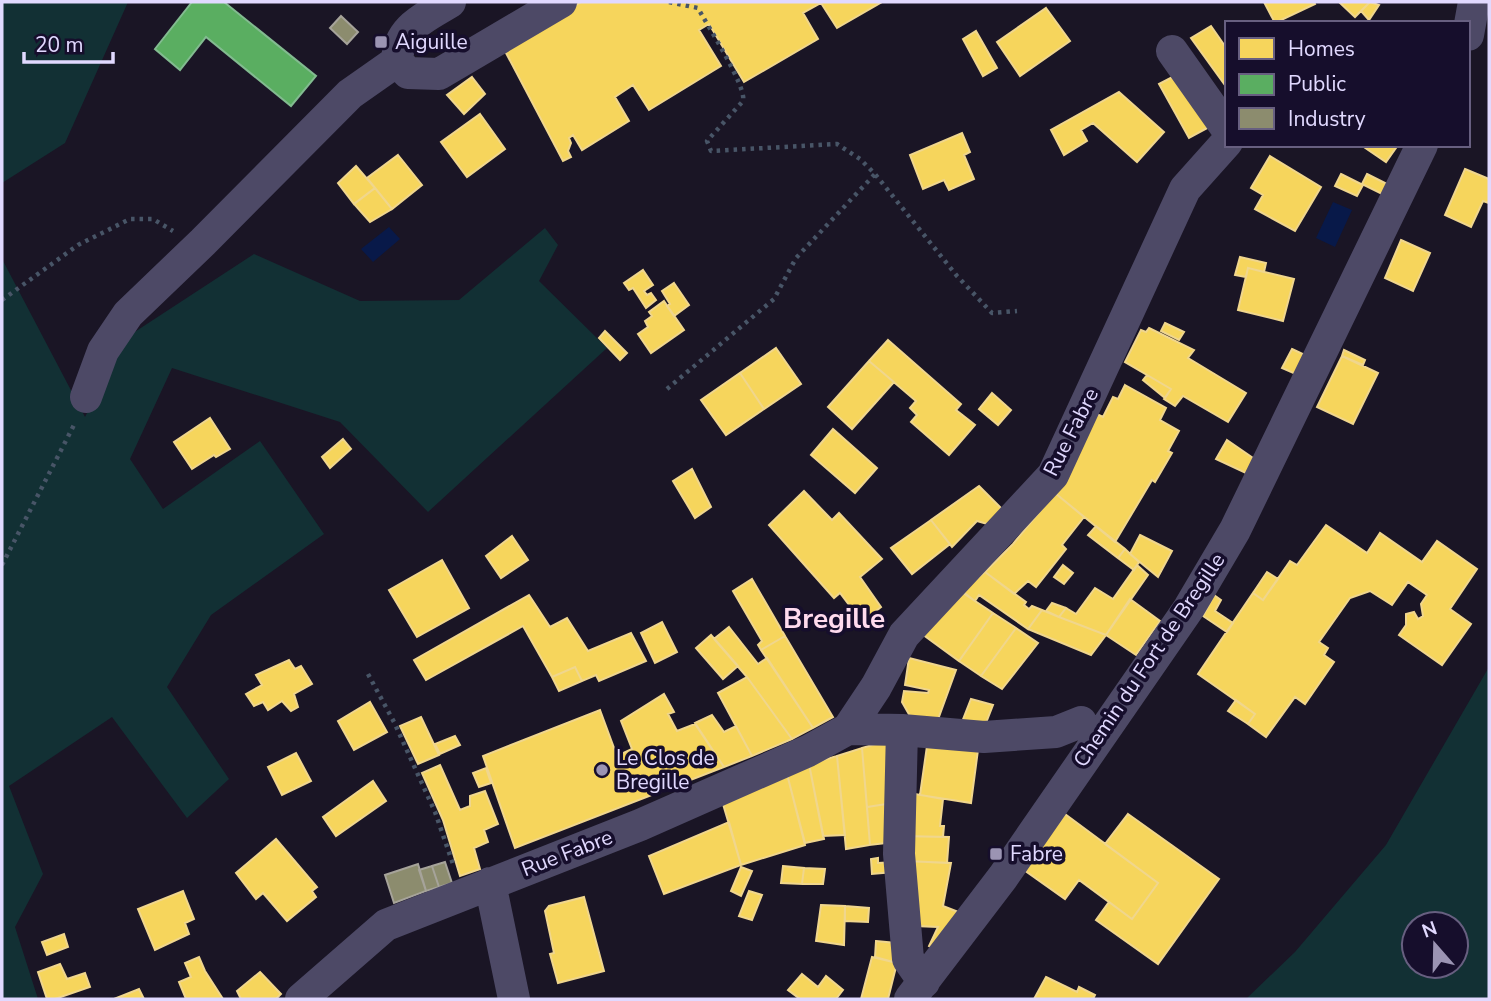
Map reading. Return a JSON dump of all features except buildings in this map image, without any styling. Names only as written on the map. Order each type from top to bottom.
[{"type":"street","points":[[450,2],[404,33],[397,46],[397,61],[408,73],[439,74],[561,2]]},
{"type":"street","points":[[1470,24],[1474,2]]},
{"type":"street","points":[[1172,51],[1225,126]]},
{"type":"street","points":[[86,397],[103,351],[128,314],[350,94],[397,61]]},
{"type":"street","name":"Rue Fabre","points":[[301,999],[386,925],[640,825],[808,751],[848,729],[876,687],[904,635],[1052,475],[1185,189],[1225,144]]},
{"type":"street","name":"Chemin du Fort de Bregille","points":[[917,990],[1003,877],[1189,608],[1235,530],[1421,147]]},
{"type":"street","name":"Rue Fabre","points":[[848,729],[902,730],[985,737],[1056,732],[1081,722]]},
{"type":"street","points":[[902,730],[899,854],[908,959],[917,990]]},
{"type":"street","points":[[476,889],[514,999]]},
{"type":"path","points":[[669,2],[698,8],[737,77],[745,97],[707,141],[711,151],[837,144],[860,159],[876,174],[957,276],[992,313],[1017,311]]},
{"type":"path","points":[[667,389],[774,299],[796,258],[876,174]]},
{"type":"path","points":[[2,300],[78,245],[130,219],[153,219],[196,249]]},
{"type":"path","points":[[2,565],[74,426],[86,397]]},
{"type":"path","points":[[368,674],[476,889]]},
{"type":"green space","points":[[2,2],[128,2],[65,143],[2,183]]},
{"type":"green space","points":[[545,228],[558,245],[539,281],[607,348],[428,512],[340,422],[172,368],[130,459],[163,509],[260,441],[324,534],[211,615],[167,687],[229,779],[187,818],[112,717],[9,786],[43,874],[15,927],[38,999],[2,999],[2,259],[85,417],[127,337],[254,254],[360,301],[459,300]]},
{"type":"green space","points":[[1489,667],[1489,999],[1246,999],[1295,952],[1386,845]]},
{"type":"water","points":[[1333,202],[1352,210],[1335,247],[1316,238]]},
{"type":"water","points":[[389,227],[400,239],[373,262],[361,249]]},
{"type":"place","name":"Aiguille","points":[[381,42]]},
{"type":"place","name":"Le Clos de Bregille","points":[[602,770]]},
{"type":"place","name":"Fabre","points":[[996,854]]},
{"type":"district","name":"Bregille","points":[[834,618]]}]
